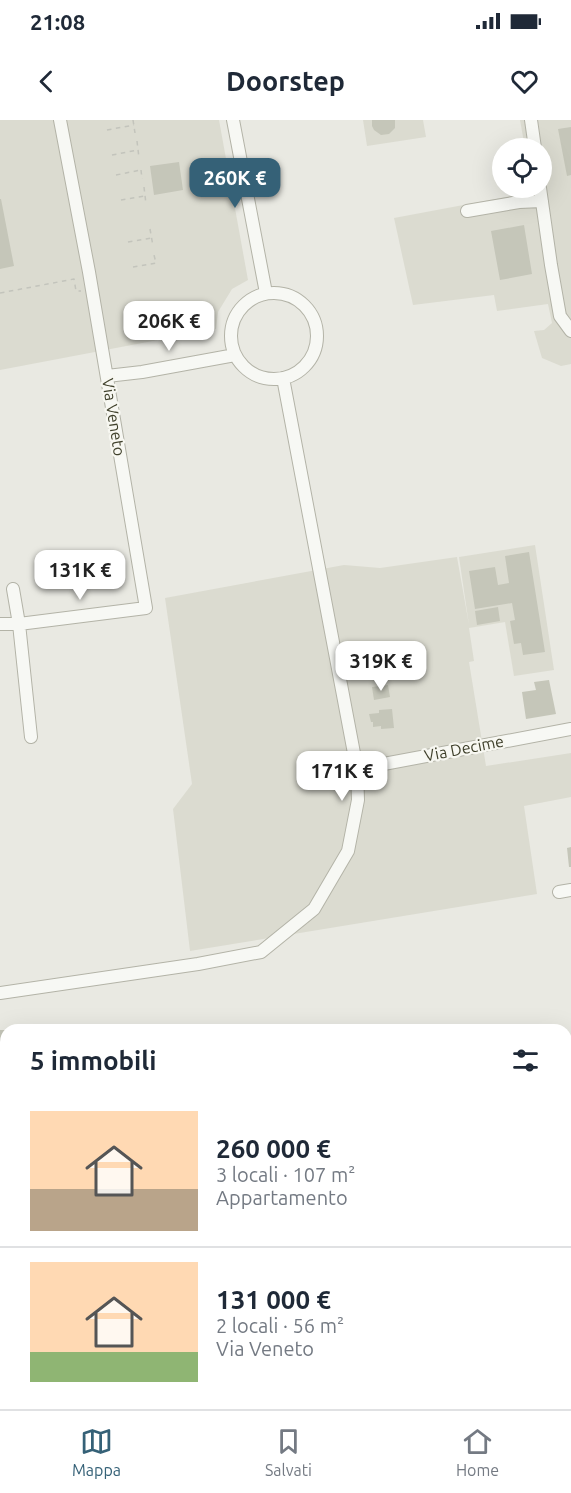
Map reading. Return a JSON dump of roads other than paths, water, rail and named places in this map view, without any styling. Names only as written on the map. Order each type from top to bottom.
[{"type":"street","name":"Via Veneto","points":[[19,624],[146,608],[92,289],[60,120]]},
{"type":"street","points":[[232,120],[266,293]]},
{"type":"street","points":[[531,120],[534,138]]},
{"type":"street","points":[[542,198],[560,316],[571,331]]},
{"type":"street","points":[[467,211],[519,202],[542,201]]},
{"type":"street","points":[[266,293],[291,296],[302,303],[316,325],[317,338],[314,351],[307,364],[296,373],[283,378],[268,379],[255,375],[243,367],[231,343],[231,329],[235,316],[243,305],[254,297],[266,293]]},
{"type":"street","points":[[107,376],[235,355]]},
{"type":"street","points":[[0,993],[198,964],[261,952],[314,909],[348,851],[358,800],[357,769],[283,378]]},
{"type":"street","points":[[12,589],[19,624],[31,737]]},
{"type":"street","points":[[0,624],[19,624]]},
{"type":"street","name":"Via Decime","points":[[357,769],[571,729]]}]
